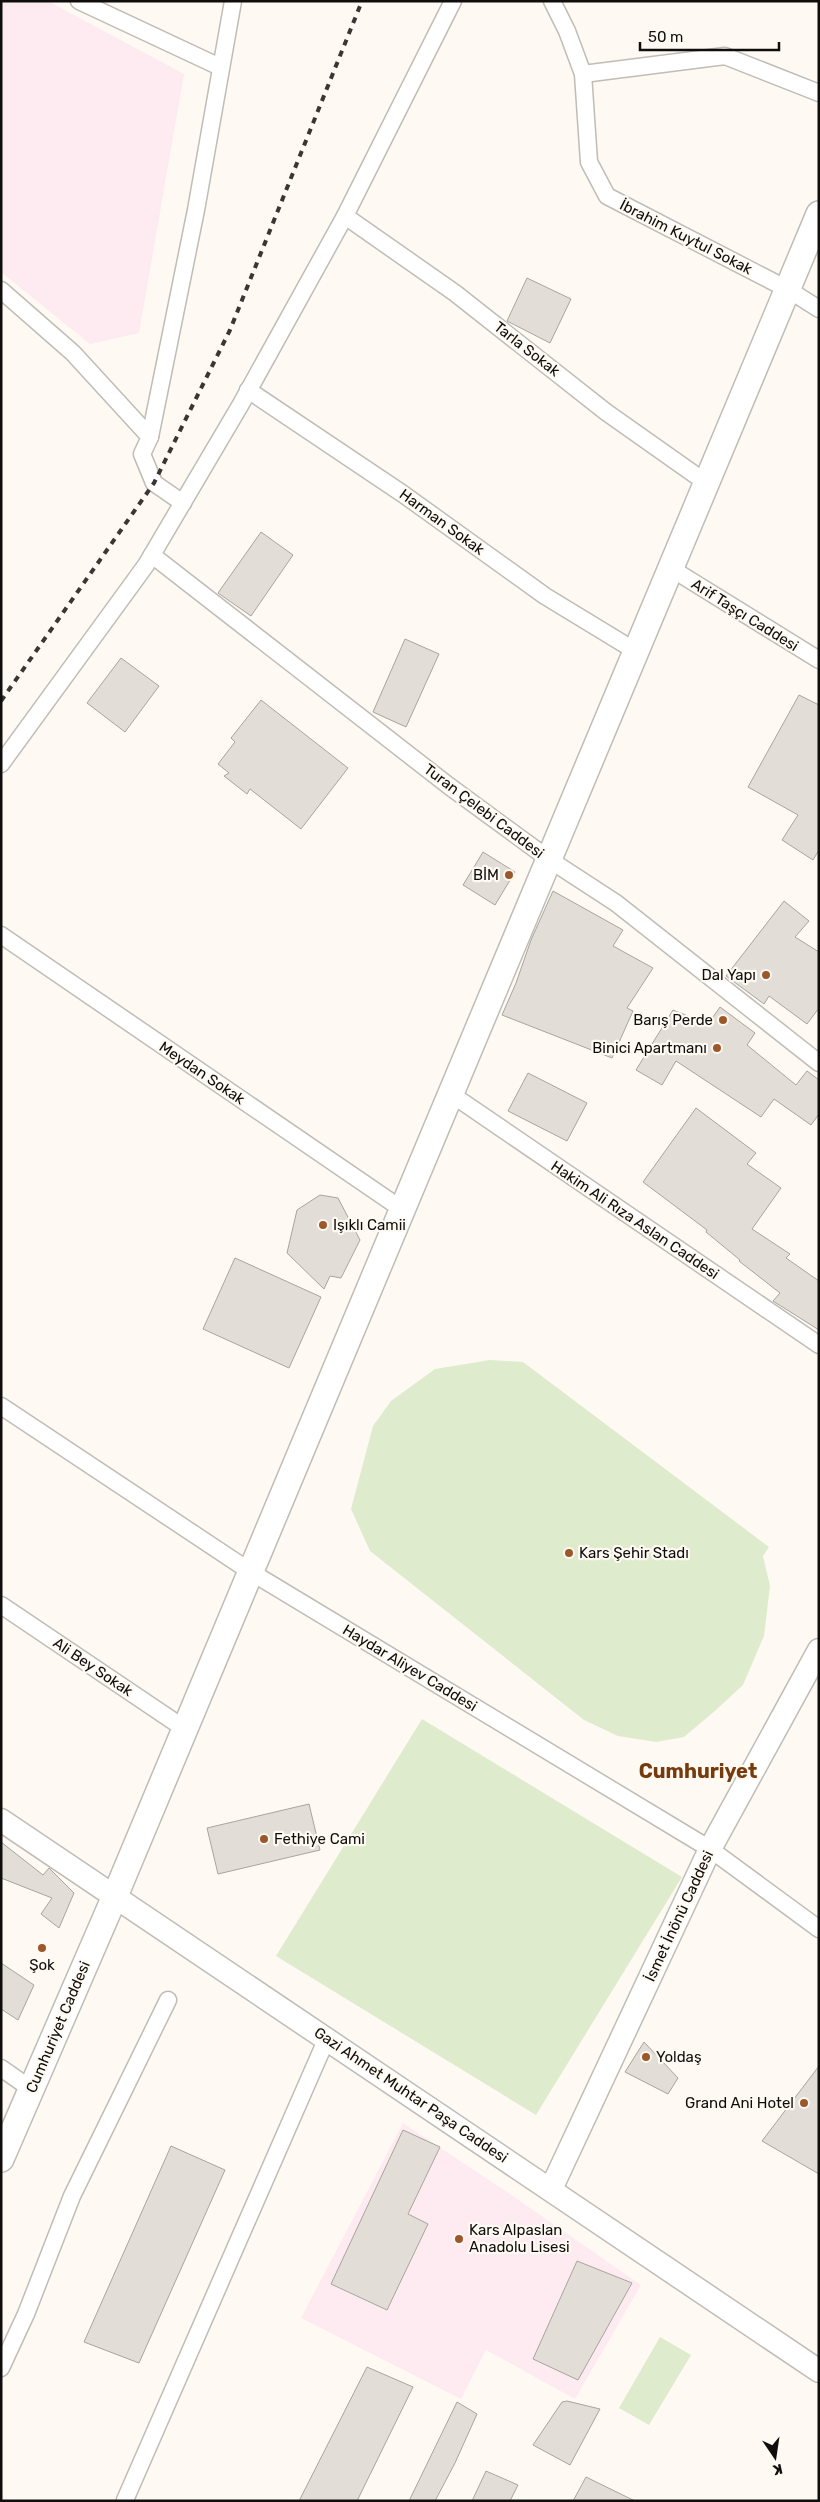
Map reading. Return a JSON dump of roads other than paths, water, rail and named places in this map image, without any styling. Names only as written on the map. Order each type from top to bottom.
[{"type":"main road","name":"Cumhuriyet Caddesi","points":[[1,2158],[115,1896],[708,484],[819,214]]},
{"type":"main road","name":"İsmet İnönü Caddesi","points":[[551,2189],[710,1849],[802,1685],[819,1650]]},
{"type":"main road","name":"Gazi Ahmet Muhtar Paşa Caddesi","points":[[1,1820],[819,2371]]},
{"type":"street","points":[[79,1],[220,67]]},
{"type":"street","points":[[183,503],[154,483],[142,454],[150,437],[196,210],[233,1]]},
{"type":"street","points":[[1,764],[152,555],[183,503],[345,216],[453,1]]},
{"type":"street","name":"İbrahim Kuytul Sokak","points":[[552,1],[567,31],[583,74],[589,162],[607,196],[789,290],[819,309]]},
{"type":"street","points":[[583,74],[725,56],[819,93]]},
{"type":"street","name":"Tarla Sokak","points":[[345,216],[455,293],[606,412],[708,484]]},
{"type":"street","points":[[1,290],[73,353],[150,437]]},
{"type":"street","name":"Harman Sokak","points":[[248,390],[403,494],[545,596],[637,652]]},
{"type":"street","name":"Turan Çelebi Caddesi","points":[[152,555],[449,786],[550,860],[616,903],[819,1062]]},
{"type":"street","name":"Arif Taşçı Caddesi","points":[[672,570],[819,660]]},
{"type":"street","name":"Meydan Sokak","points":[[1,935],[403,1210]]},
{"type":"street","name":"Hakim Ali Rıza Aslan Caddesi","points":[[451,1094],[819,1345]]},
{"type":"street","name":"Haydar Aliyev Caddesi","points":[[1,1406],[251,1572],[710,1849],[819,1929]]},
{"type":"street","name":"Ali Bey Sokak","points":[[1,1605],[185,1729]]},
{"type":"street","points":[[1,2368],[26,2314],[72,2196],[168,2000]]},
{"type":"street","points":[[125,2500],[326,2038]]},
{"type":"street","points":[[1,2068],[31,2089]]},
{"type":"railway","points":[[1,701],[154,483],[230,330],[362,1]]},
{"type":"place","name":"BİM","points":[[509,875]]},
{"type":"place","name":"Dal Yapı","points":[[766,975]]},
{"type":"place","name":"Barış Perde","points":[[723,1020]]},
{"type":"place","name":"Binici Apartmanı","points":[[717,1048]]},
{"type":"place","name":"Işıklı Camii","points":[[323,1225]]},
{"type":"place","name":"Kars Şehir Stadı","points":[[569,1553]]},
{"type":"place","name":"Fethiye Cami","points":[[264,1839]]},
{"type":"place","name":"Şok","points":[[42,1948]]},
{"type":"place","name":"Yoldaş","points":[[646,2057]]},
{"type":"place","name":"Grand Ani Hotel","points":[[804,2103]]},
{"type":"place","name":"Kars Alpaslan Anadolu Lisesi","points":[[459,2239]]},
{"type":"district","name":"Cumhuriyet","points":[[698,1771]]}]
